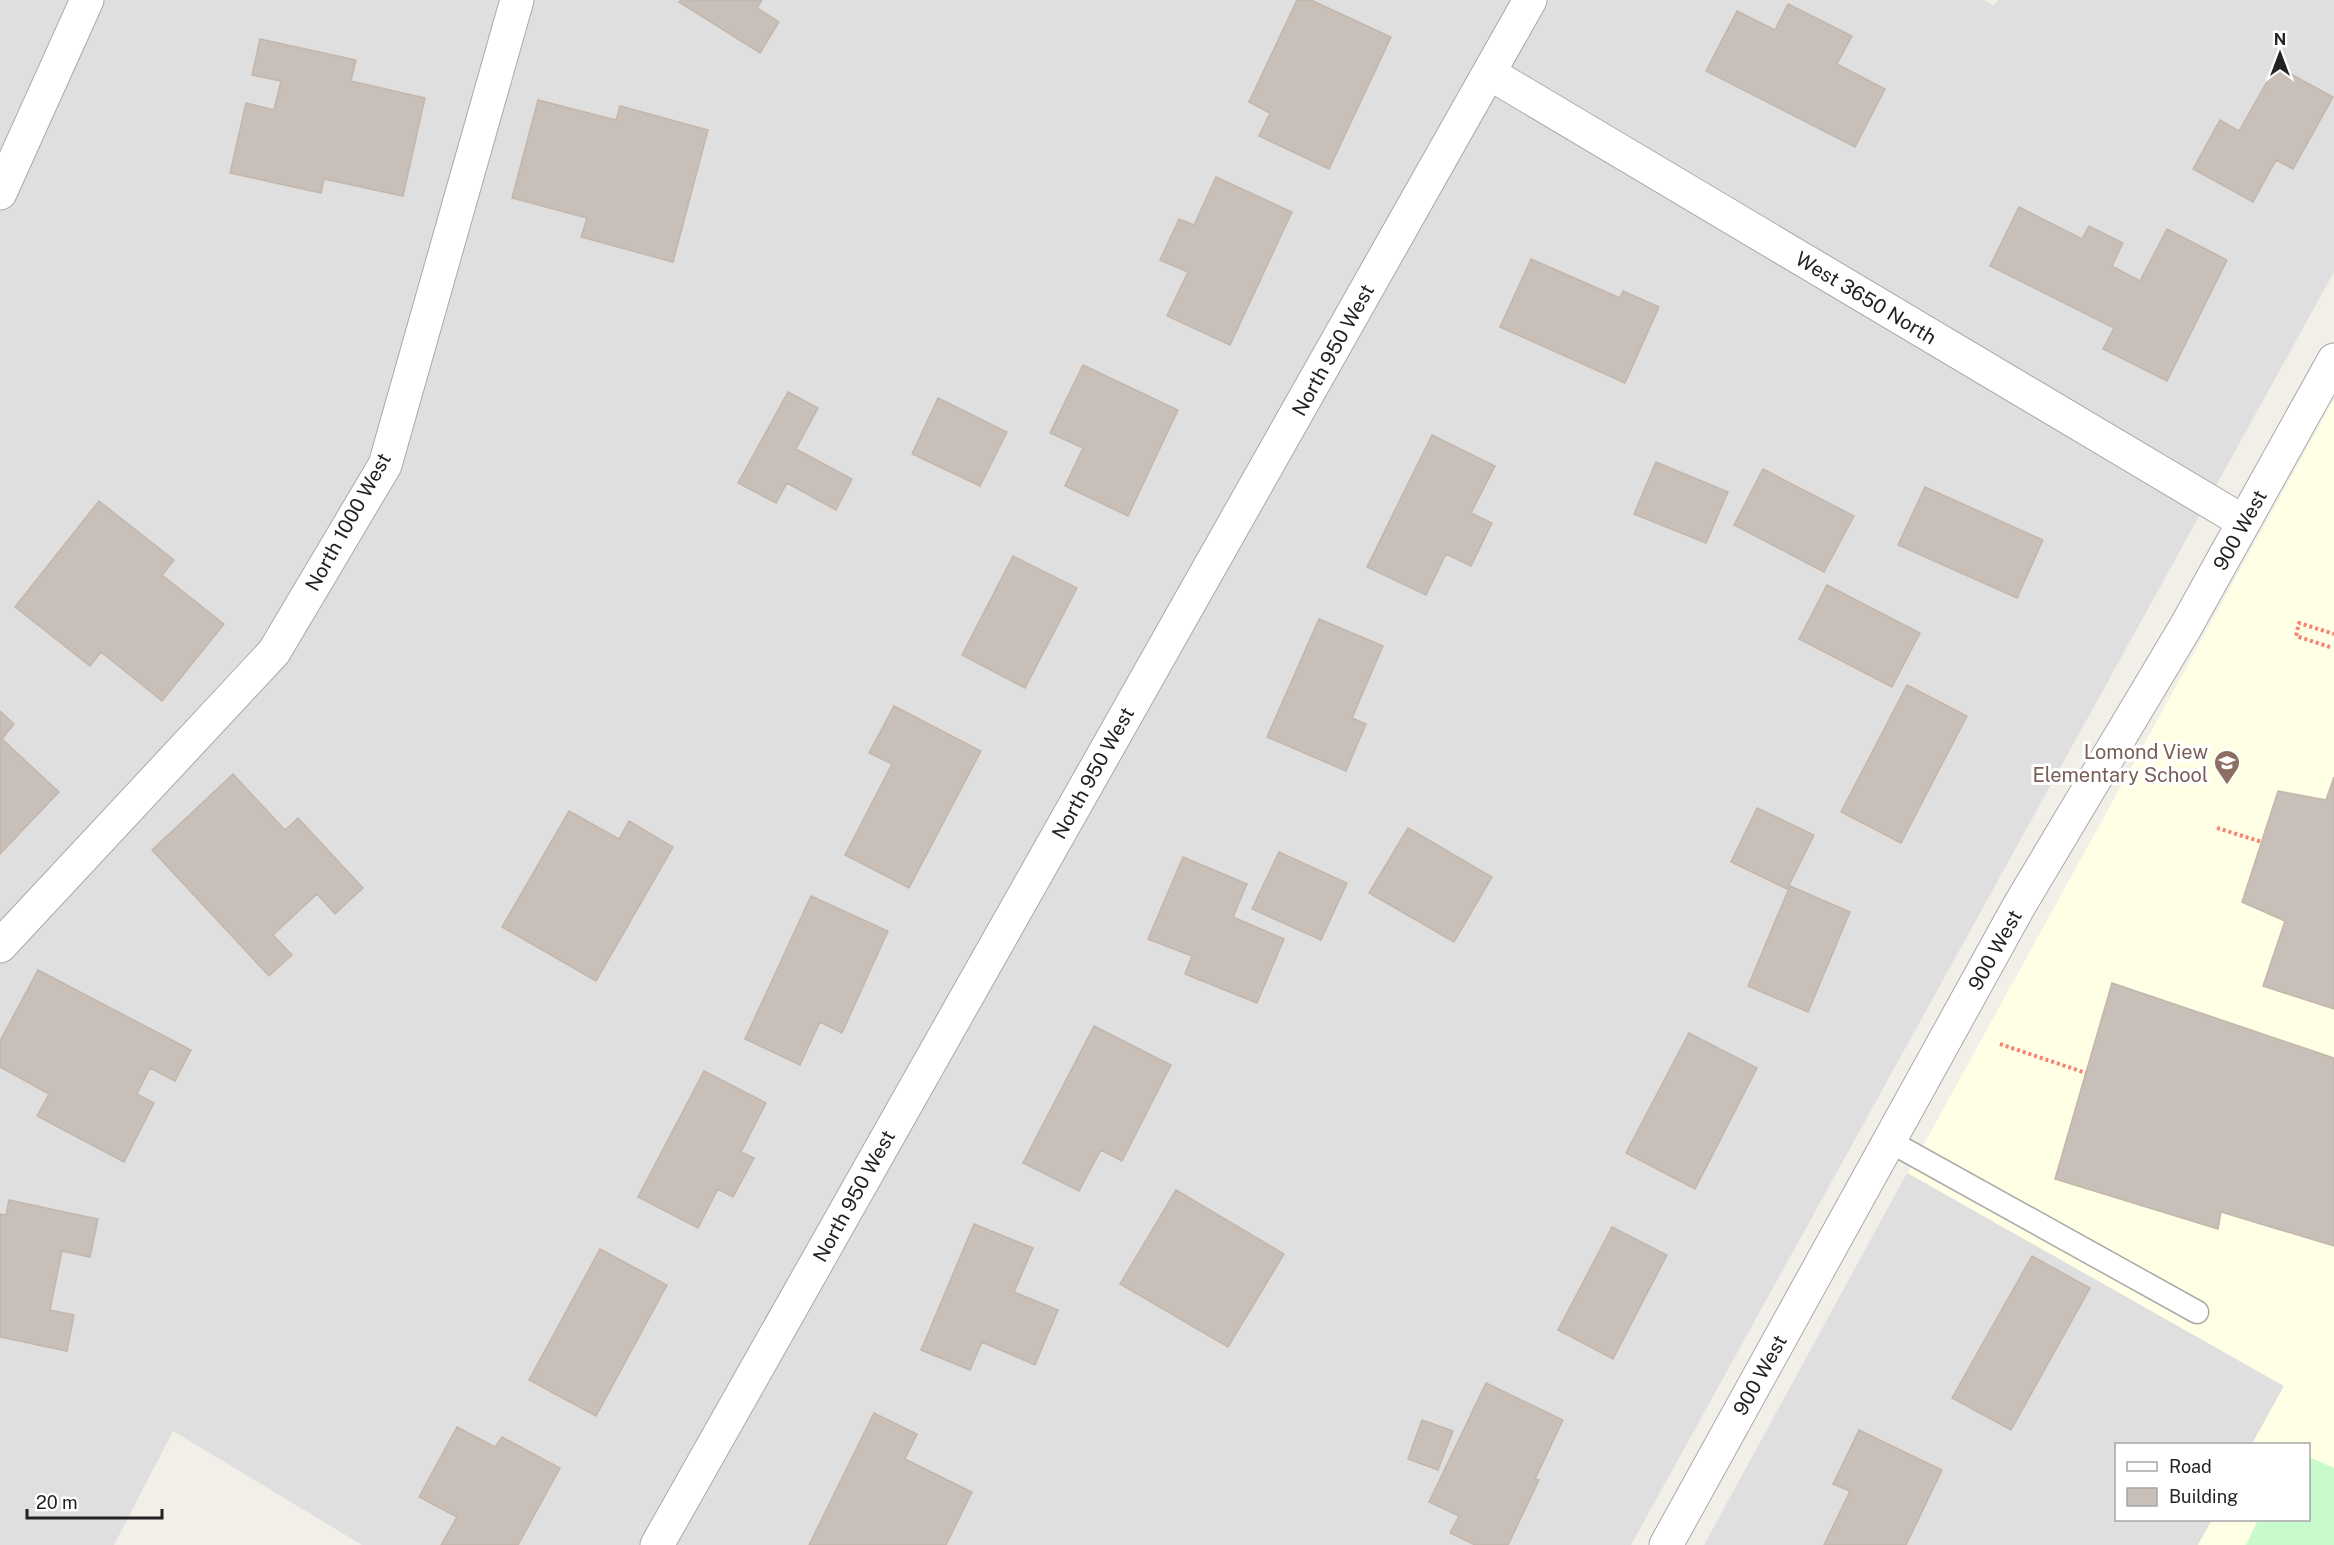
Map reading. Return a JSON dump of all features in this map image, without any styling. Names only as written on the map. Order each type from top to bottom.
[{"type":"street","points":[[0,193],[87,0]]},
{"type":"street","name":"North 1000 West","points":[[0,946],[274,652],[385,465],[517,0]]},
{"type":"street","name":"North 950 West","points":[[657,1545],[1530,0]]},
{"type":"street","name":"West 3650 North","points":[[1489,73],[2244,522]]},
{"type":"street","name":"900 West","points":[[1666,1545],[2019,906],[2185,628],[2334,360]]},
{"type":"lane","points":[[1889,1142],[2197,1312]]},
{"type":"path","points":[[2330,647],[2295,636],[2299,623],[2334,634]]},
{"type":"path","points":[[2217,828],[2262,842]]},
{"type":"path","points":[[2000,1044],[2086,1073]]},
{"type":"shaded area","points":[[0,0],[1984,0],[1994,6],[1998,0],[2334,0],[2334,272],[1631,1545],[362,1545],[173,1431],[114,1545],[0,1545]]},
{"type":"shaded area","name":"Lomond View Elementary School","points":[[2334,399],[2334,1545],[2198,1545],[2211,1521],[2310,1521],[2310,1443],[2253,1443],[2284,1386],[1908,1173]]},
{"type":"shaded area","points":[[1907,1173],[2284,1386],[2253,1443],[2115,1443],[2115,1521],[2211,1521],[2198,1545],[1704,1545]]},
{"type":"green space","points":[[2310,1457],[2334,1468],[2334,1545],[2246,1545],[2258,1521],[2310,1521]]},
{"type":"building","points":[[681,0],[762,0],[757,8],[779,22],[760,53],[679,2]]},
{"type":"building","points":[[1297,0],[1311,0],[1391,37],[1329,169],[1259,136],[1270,113],[1249,102]]},
{"type":"building","points":[[1788,4],[1852,36],[1837,64],[1885,89],[1855,147],[1706,71],[1737,11],[1775,30]]},
{"type":"building","points":[[260,39],[356,60],[351,81],[425,98],[403,196],[324,179],[321,193],[230,173],[246,103],[274,110],[281,81],[252,75]]},
{"type":"building","points":[[2276,66],[2333,97],[2293,169],[2276,160],[2253,202],[2193,169],[2220,120],[2239,131]]},
{"type":"building","points":[[538,100],[616,120],[620,106],[708,130],[673,262],[581,237],[587,218],[512,198]]},
{"type":"building","points":[[1216,177],[1292,212],[1230,345],[1167,316],[1188,272],[1160,260],[1179,219],[1194,225]]},
{"type":"building","points":[[2019,207],[2082,239],[2089,226],[2123,243],[2112,266],[2140,281],[2167,229],[2227,260],[2167,381],[2103,349],[2114,328],[1990,266]]},
{"type":"building","points":[[1531,259],[1620,298],[1623,291],[1659,307],[1625,383],[1500,327]]},
{"type":"building","points":[[1083,365],[1178,410],[1128,516],[1065,486],[1083,448],[1050,433]]},
{"type":"building","points":[[788,392],[818,408],[796,449],[852,479],[836,510],[787,483],[776,503],[738,483]]},
{"type":"building","points":[[938,398],[1007,432],[980,486],[912,454]]},
{"type":"building","points":[[1432,435],[1495,466],[1471,513],[1492,523],[1471,566],[1446,554],[1426,595],[1367,567]]},
{"type":"building","points":[[1656,462],[1728,492],[1706,543],[1634,514]]},
{"type":"building","points":[[1763,469],[1854,516],[1824,572],[1734,525]]},
{"type":"building","points":[[1925,487],[2043,540],[2017,598],[1898,545]]},
{"type":"building","points":[[99,501],[174,560],[162,575],[224,624],[162,701],[101,652],[90,666],[15,607]]},
{"type":"building","points":[[1013,556],[1077,588],[1025,688],[962,655]]},
{"type":"building","points":[[1827,585],[1920,633],[1892,687],[1799,639]]},
{"type":"building","points":[[1319,619],[1383,646],[1352,718],[1366,724],[1346,771],[1267,737]]},
{"type":"building","points":[[1907,685],[1967,716],[1901,843],[1841,812]]},
{"type":"building","points":[[894,706],[981,751],[909,888],[845,855],[892,764],[869,753]]},
{"type":"building","points":[[0,711],[14,724],[2,739],[59,792],[0,854]]},
{"type":"building","points":[[233,774],[285,830],[298,818],[363,888],[335,914],[317,894],[273,935],[292,955],[269,976],[152,850]]},
{"type":"building","points":[[2334,777],[2334,1009],[2263,986],[2285,921],[2242,902],[2278,791],[2326,800]]},
{"type":"building","points":[[1757,808],[1814,835],[1787,889],[1731,862]]},
{"type":"building","points":[[569,811],[619,839],[629,821],[673,847],[596,981],[502,927]]},
{"type":"building","points":[[1408,828],[1492,877],[1454,942],[1369,893]]},
{"type":"building","points":[[1279,852],[1347,883],[1321,940],[1252,909]]},
{"type":"building","points":[[1183,857],[1247,884],[1233,917],[1284,939],[1257,1003],[1185,974],[1192,956],[1148,939]]},
{"type":"building","points":[[1790,886],[1850,912],[1808,1012],[1748,986]]},
{"type":"building","points":[[811,896],[888,931],[842,1033],[820,1022],[800,1065],[745,1039]]},
{"type":"building","points":[[38,970],[191,1050],[175,1081],[150,1068],[137,1094],[154,1103],[124,1162],[37,1116],[49,1094],[0,1067],[0,1041]]},
{"type":"building","points":[[2112,983],[2334,1058],[2334,1246],[2221,1212],[2218,1229],[2055,1179]]},
{"type":"building","points":[[1094,1026],[1171,1065],[1122,1161],[1101,1150],[1079,1191],[1023,1163]]},
{"type":"building","points":[[1689,1033],[1757,1068],[1695,1189],[1626,1153]]},
{"type":"building","points":[[704,1071],[766,1103],[741,1152],[754,1158],[733,1197],[718,1189],[698,1228],[638,1197]]},
{"type":"building","points":[[1176,1190],[1284,1254],[1228,1347],[1120,1284]]},
{"type":"building","points":[[9,1200],[98,1219],[90,1257],[62,1251],[50,1310],[74,1315],[67,1351],[0,1337],[0,1214],[6,1215]]},
{"type":"building","points":[[974,1224],[1033,1248],[1014,1292],[1058,1310],[1035,1365],[982,1342],[970,1370],[921,1350]]},
{"type":"building","points":[[1612,1227],[1667,1255],[1613,1359],[1558,1330]]},
{"type":"building","points":[[600,1249],[667,1285],[596,1416],[529,1380]]},
{"type":"building","points":[[2032,1256],[2090,1288],[2011,1430],[1952,1398]]},
{"type":"building","points":[[1486,1383],[1563,1420],[1535,1479],[1539,1480],[1508,1545],[1475,1545],[1450,1533],[1459,1516],[1429,1502]]},
{"type":"building","points":[[874,1413],[917,1434],[905,1459],[972,1492],[946,1545],[809,1545]]},
{"type":"building","points":[[1422,1420],[1453,1431],[1438,1470],[1408,1459]]},
{"type":"building","points":[[457,1427],[495,1447],[502,1437],[560,1468],[518,1545],[441,1545],[457,1517],[419,1497]]},
{"type":"building","points":[[1859,1430],[1942,1470],[1906,1545],[1824,1545],[1850,1491],[1833,1484]]},
{"type":"place","name":"Lomond View Elementary School","points":[[2227,786]]}]
